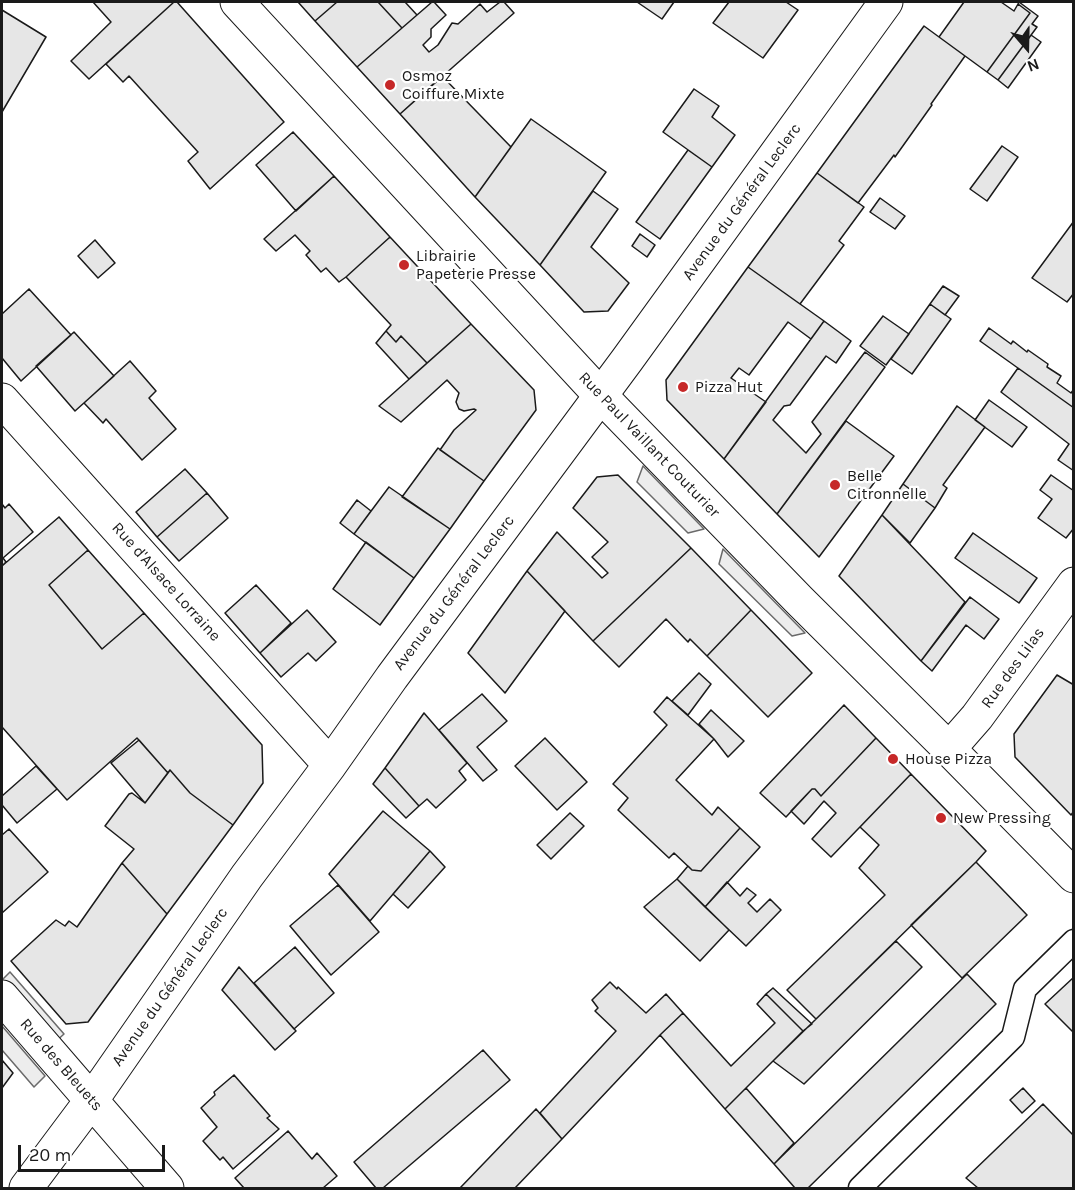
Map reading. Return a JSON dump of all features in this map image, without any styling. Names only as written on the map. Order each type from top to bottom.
[{"type":"street","name":"Rue Paul Vaillant Couturier","points":[[237,2],[601,396],[799,600],[1074,876]]},
{"type":"street","name":"Avenue du Général Leclerc","points":[[26,1188],[91,1101],[247,876],[601,396],[886,2]]},
{"type":"street","name":"Rue d'Alsace Lorraine","points":[[2,400],[330,765]]},
{"type":"street","name":"Rue des Lilas","points":[[949,749],[977,717],[1074,584]]},
{"type":"street","name":"Rue des Bleuets","points":[[2,997],[167,1188]]},
{"type":"lane","points":[[860,1188],[1013,1037],[1025,988],[1074,941]]},
{"type":"shaded area","points":[[643,466],[704,529],[688,533],[637,482]]},
{"type":"shaded area","points":[[723,549],[805,633],[792,636],[719,564]]},
{"type":"shaded area","points":[[10,972],[64,1034],[53,1044],[2,985],[2,980]]},
{"type":"shaded area","points":[[2,1026],[45,1076],[34,1087],[2,1050]]},
{"type":"building","points":[[93,2],[174,2],[89,79],[71,61],[111,22]]},
{"type":"building","points":[[174,2],[177,2],[284,122],[210,189],[188,161],[198,152],[129,76],[123,82],[106,64]]},
{"type":"building","points":[[298,2],[337,2],[315,21]]},
{"type":"building","points":[[337,2],[378,2],[402,28],[357,67],[315,21]]},
{"type":"building","points":[[378,2],[405,2],[417,15],[402,28]]},
{"type":"building","points":[[432,2],[446,15],[431,29],[431,37],[423,45],[429,52],[438,45],[452,23],[458,24],[480,4],[487,12],[500,2],[504,2],[514,13],[400,114],[357,67]]},
{"type":"building","points":[[637,2],[674,2],[662,19]]},
{"type":"building","points":[[729,2],[786,2],[798,10],[763,58],[713,23]]},
{"type":"building","points":[[964,2],[1001,2],[1014,11],[1018,4],[1030,13],[987,72],[939,37]]},
{"type":"building","points":[[1019,2],[1038,16],[1032,24],[1037,27],[998,80],[987,72],[1030,13],[1018,4]]},
{"type":"building","points":[[2,10],[46,37],[2,112]]},
{"type":"building","points":[[924,26],[965,56],[895,157],[894,155],[858,203],[817,173]]},
{"type":"building","points":[[1031,35],[1041,42],[1008,88],[998,80]]},
{"type":"building","points":[[442,76],[511,147],[475,197],[400,114]]},
{"type":"building","points":[[694,89],[719,106],[712,117],[735,135],[712,167],[663,132]]},
{"type":"building","points":[[531,119],[606,172],[540,265],[475,197]]},
{"type":"building","points":[[293,132],[334,176],[296,211],[256,165]]},
{"type":"building","points":[[1002,146],[1018,157],[987,201],[970,189]]},
{"type":"building","points":[[688,150],[712,167],[660,239],[636,222]]},
{"type":"building","points":[[817,173],[864,207],[839,241],[844,245],[800,304],[748,267]]},
{"type":"building","points":[[334,176],[390,237],[339,282],[326,268],[321,272],[306,255],[310,251],[295,235],[276,251],[264,239]]},
{"type":"building","points":[[593,191],[618,209],[591,247],[629,283],[608,311],[584,312],[540,265]]},
{"type":"building","points":[[880,198],[905,216],[895,229],[870,212]]},
{"type":"building","points":[[1074,221],[1074,293],[1067,302],[1032,278]]},
{"type":"building","points":[[640,234],[655,245],[647,257],[632,246]]},
{"type":"building","points":[[390,237],[471,324],[427,363],[401,336],[396,342],[386,331],[391,325],[346,277]]},
{"type":"building","points":[[95,240],[115,263],[98,278],[78,256]]},
{"type":"building","points":[[748,267],[824,321],[811,339],[788,322],[749,375],[739,368],[731,378],[766,402],[724,459],[667,400],[666,380]]},
{"type":"building","points":[[943,286],[959,296],[945,315],[930,304]]},
{"type":"building","points":[[29,289],[71,335],[21,381],[2,358],[2,314]]},
{"type":"building","points":[[930,304],[951,319],[912,374],[891,359]]},
{"type":"building","points":[[883,316],[909,334],[886,365],[860,346]]},
{"type":"building","points":[[824,321],[851,341],[836,363],[826,356],[790,405],[784,406],[773,420],[806,453],[821,434],[812,422],[865,352],[885,367],[777,514],[724,459]]},
{"type":"building","points":[[471,324],[534,390],[536,410],[484,481],[440,450],[454,430],[476,410],[459,409],[456,402],[459,393],[447,380],[401,422],[379,406]]},
{"type":"building","points":[[989,328],[1011,344],[1013,341],[1027,352],[1028,350],[1061,376],[1057,383],[1071,393],[1074,389],[1074,408],[980,341]]},
{"type":"building","points":[[386,331],[396,342],[401,336],[427,363],[409,379],[376,343]]},
{"type":"building","points":[[74,332],[114,376],[75,411],[36,366]]},
{"type":"building","points":[[130,361],[156,391],[149,398],[176,429],[142,460],[106,419],[103,423],[84,403]]},
{"type":"building","points":[[1018,368],[1074,408],[1074,471],[1058,460],[1069,444],[1001,392]]},
{"type":"building","points":[[989,400],[1027,427],[1012,447],[975,420]]},
{"type":"building","points":[[957,406],[985,427],[943,485],[947,488],[935,508],[903,484]]},
{"type":"building","name":"Belle Citronnelle","points":[[846,421],[894,456],[819,557],[777,514]]},
{"type":"building","points":[[438,448],[484,481],[450,529],[402,497]]},
{"type":"building","points":[[185,469],[207,493],[157,537],[136,512]]},
{"type":"building","points":[[618,475],[691,548],[593,641],[527,571],[557,532],[602,578],[608,573],[592,557],[608,542],[573,508],[597,477]]},
{"type":"building","points":[[1051,475],[1074,491],[1074,528],[1066,538],[1038,518],[1052,499],[1040,490]]},
{"type":"building","points":[[903,484],[935,508],[910,543],[882,515]]},
{"type":"building","points":[[389,487],[450,529],[414,578],[354,534]]},
{"type":"building","points":[[207,493],[228,518],[179,561],[157,537]]},
{"type":"building","points":[[357,500],[371,511],[354,534],[340,523]]},
{"type":"building","points":[[2,504],[5,508],[9,504],[33,532],[3,558],[6,562],[2,566]]},
{"type":"building","points":[[882,515],[965,602],[921,661],[839,576]]},
{"type":"building","points":[[59,517],[88,550],[49,585],[102,649],[144,613],[262,745],[263,783],[233,825],[190,793],[170,770],[168,773],[137,738],[67,800],[2,727],[2,566]]},
{"type":"building","points":[[973,533],[1037,578],[1019,603],[955,558]]},
{"type":"building","points":[[366,542],[414,578],[380,625],[333,589]]},
{"type":"building","points":[[691,548],[751,610],[707,656],[690,639],[688,642],[666,619],[619,667],[593,641]]},
{"type":"building","points":[[88,550],[144,613],[102,649],[49,585]]},
{"type":"building","points":[[527,571],[565,611],[505,693],[468,653]]},
{"type":"building","points":[[256,585],[291,623],[260,653],[225,613]]},
{"type":"building","points":[[970,597],[999,619],[984,639],[966,625],[932,671],[921,661]]},
{"type":"building","points":[[307,610],[336,642],[316,661],[308,653],[281,677],[260,653]]},
{"type":"building","points":[[751,610],[812,673],[768,717],[707,656]]},
{"type":"building","points":[[699,673],[711,684],[688,715],[672,701]]},
{"type":"building","points":[[1057,675],[1074,685],[1074,811],[1071,815],[1015,757],[1014,734]]},
{"type":"building","points":[[482,694],[507,721],[477,747],[497,770],[483,781],[439,730]]},
{"type":"building","points":[[667,697],[714,739],[676,780],[712,815],[718,807],[740,828],[701,871],[692,870],[674,853],[669,858],[618,810],[628,798],[613,784],[667,725],[654,712]]},
{"type":"building","points":[[844,705],[876,738],[821,796],[815,789],[812,789],[786,817],[760,793]]},
{"type":"building","points":[[711,710],[744,741],[728,757],[699,724]]},
{"type":"building","points":[[424,713],[467,763],[459,771],[466,780],[436,808],[427,799],[419,806],[385,768]]},
{"type":"building","points":[[545,738],[587,782],[557,810],[515,766]]},
{"type":"building","points":[[876,738],[911,774],[831,857],[812,839],[836,813],[824,801],[804,824],[791,811],[812,789],[815,789],[821,796]]},
{"type":"building","points":[[139,740],[168,773],[145,803],[111,763]]},
{"type":"building","points":[[36,766],[57,789],[17,823],[2,805],[2,796]]},
{"type":"building","points":[[385,768],[419,806],[406,818],[373,784]]},
{"type":"building","points":[[170,770],[190,793],[233,825],[167,914],[122,863],[134,849],[105,826],[129,794],[132,793],[145,803]]},
{"type":"building","points":[[911,774],[986,851],[816,1019],[787,990],[885,895],[859,868],[879,845],[860,827]]},
{"type":"building","points":[[383,811],[430,851],[370,921],[329,874]]},
{"type":"building","points":[[570,813],[584,826],[551,859],[537,845]]},
{"type":"building","points":[[740,828],[760,847],[705,907],[677,879],[688,866],[692,870],[701,871]]},
{"type":"building","points":[[9,829],[48,872],[2,913],[2,835]]},
{"type":"building","points":[[430,851],[445,867],[408,908],[393,894]]},
{"type":"building","points":[[976,862],[1027,915],[962,978],[911,925]]},
{"type":"building","points":[[122,863],[167,914],[88,1022],[66,1024],[11,961],[56,920],[65,926],[69,921],[77,927]]},
{"type":"building","points":[[677,879],[729,930],[700,961],[644,907]]},
{"type":"building","points":[[727,882],[740,896],[747,888],[756,895],[748,903],[757,912],[770,899],[781,910],[746,946],[705,907]]},
{"type":"building","points":[[338,885],[379,932],[331,975],[290,926]]},
{"type":"building","points":[[896,941],[922,967],[804,1084],[773,1061]]},
{"type":"building","points":[[295,947],[334,993],[294,1029],[254,983]]},
{"type":"building","points":[[239,967],[296,1031],[275,1050],[222,990]]},
{"type":"building","points":[[967,974],[996,1004],[808,1188],[795,1188],[774,1164]]},
{"type":"building","points":[[1074,977],[1074,1033],[1045,1004]]},
{"type":"building","points":[[610,982],[646,1013],[666,994],[683,1013],[562,1139],[540,1113],[616,1031],[595,1011],[598,1008],[592,1000]]},
{"type":"building","points":[[773,988],[812,1024],[803,1031],[766,994]]},
{"type":"building","points":[[766,994],[803,1031],[725,1109],[660,1035],[683,1013],[731,1066],[775,1023],[757,1004]]},
{"type":"building","points":[[483,1050],[510,1080],[383,1188],[376,1188],[354,1162]]},
{"type":"building","points":[[2,1060],[13,1073],[2,1088]]},
{"type":"building","points":[[234,1075],[270,1116],[267,1118],[279,1129],[233,1169],[223,1157],[220,1160],[203,1141],[217,1127],[201,1108],[215,1095],[214,1092]]},
{"type":"building","points":[[746,1088],[794,1143],[774,1164],[725,1109]]},
{"type":"building","points":[[1023,1088],[1035,1101],[1022,1113],[1010,1100]]},
{"type":"building","points":[[1043,1104],[1074,1136],[1074,1188],[978,1188],[966,1178]]},
{"type":"building","points":[[536,1109],[562,1139],[515,1188],[460,1188]]},
{"type":"building","points":[[288,1131],[312,1159],[317,1153],[337,1176],[323,1188],[244,1188],[235,1178]]},
{"type":"place","name":"Osmoz Coiffure Mixte","points":[[390,85]]},
{"type":"place","name":"Librairie Papeterie Presse","points":[[404,265]]},
{"type":"place","name":"Pizza Hut","points":[[683,387]]},
{"type":"place","name":"Belle Citronnelle","points":[[835,485]]},
{"type":"place","name":"House Pizza","points":[[893,759]]},
{"type":"place","name":"New Pressing","points":[[941,818]]}]
